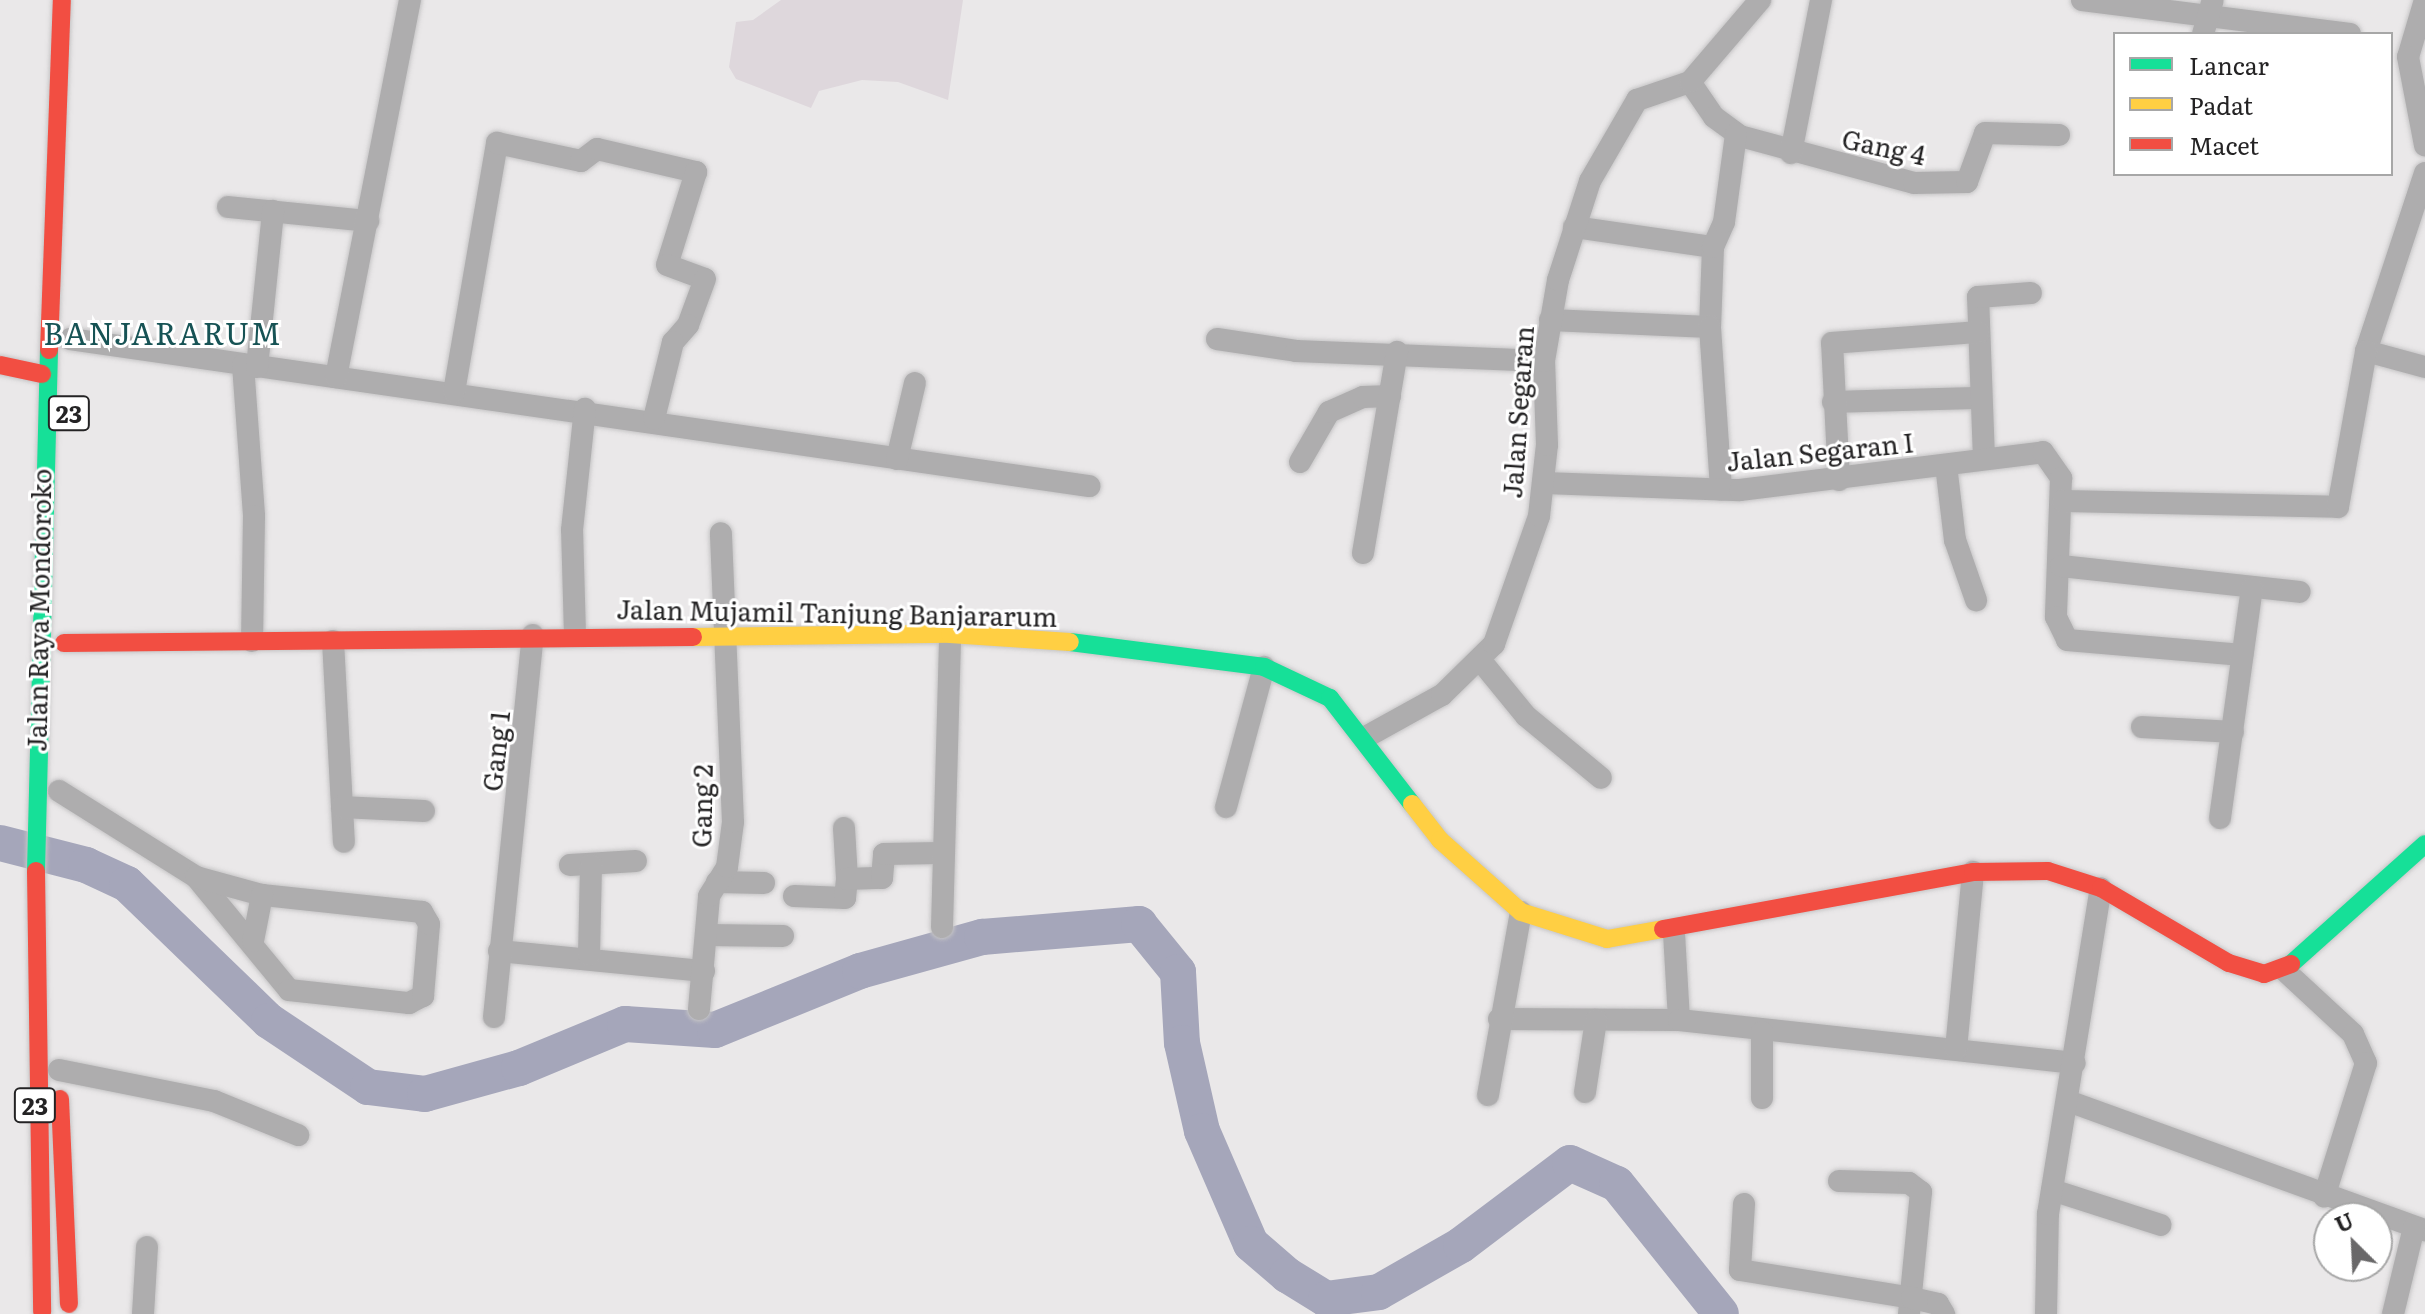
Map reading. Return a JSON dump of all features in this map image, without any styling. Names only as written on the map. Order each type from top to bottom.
[{"type":"main road","name":"Jalan Raya Mondoroko","points":[[42,1312],[36,1177],[35,814],[42,374],[62,0]]},
{"type":"main road","name":"Jalan Raya Mondoroko","points":[[59,826],[70,339],[78,175]]},
{"type":"main road","points":[[0,365],[42,374]]},
{"type":"main road","name":"Jalan Mujamil Tanjung Banjararum","points":[[64,643],[333,641],[533,635],[950,634],[1136,646],[1264,667],[1316,686],[1364,738],[1440,840],[1521,912],[1577,936],[1674,933],[1973,872],[2048,871],[2101,888],[2229,963],[2264,974],[2284,970]]},
{"type":"main road","points":[[2284,970],[2354,904],[2425,844]]},
{"type":"main road","name":"23","points":[[58,894],[59,1070],[69,1304]]},
{"type":"main road","points":[[64,1174],[85,1233],[90,1274]]},
{"type":"main road","points":[[20,1231],[36,1177]]},
{"type":"street","points":[[336,377],[410,0]]},
{"type":"street","points":[[1690,82],[1760,0]]},
{"type":"street","points":[[1791,153],[1821,0]]},
{"type":"street","points":[[2082,0],[2211,5],[2340,32]]},
{"type":"street","points":[[2425,0],[2408,47],[2425,145]]},
{"type":"street","points":[[2204,32],[2211,5]]},
{"type":"street","name":"Gang 4","points":[[1690,82],[1736,134],[1791,153],[1950,186],[1967,182],[1985,133],[2059,135]]},
{"type":"street","name":"Jalan Segaran","points":[[1364,738],[1442,695],[1481,661],[1512,608],[1545,483],[1544,361],[1550,320],[1574,227],[1601,158],[1632,106],[1644,95],[1690,82]]},
{"type":"street","points":[[1721,490],[1710,327],[1713,247],[1724,222],[1736,134]]},
{"type":"street","points":[[454,392],[498,136],[581,161],[597,149],[696,172],[667,265],[705,279],[688,325],[673,342],[654,419]]},
{"type":"street","points":[[2242,655],[2067,640],[2056,617],[2063,501],[2338,507],[2366,351],[2425,173]]},
{"type":"street","points":[[228,207],[368,221]]},
{"type":"street","points":[[252,641],[254,516],[250,366],[273,211]]},
{"type":"street","points":[[1574,227],[1713,247]]},
{"type":"street","points":[[1984,459],[1979,294],[2031,293]]},
{"type":"street","points":[[1550,320],[1710,327]]},
{"type":"street","points":[[1839,480],[1833,402],[1834,342],[1979,332]]},
{"type":"street","points":[[70,339],[250,366],[585,409],[1089,486]]},
{"type":"street","points":[[1217,339],[1296,351],[1397,352],[1544,361]]},
{"type":"street","points":[[2366,351],[2425,367]]},
{"type":"street","points":[[1363,553],[1397,352]]},
{"type":"street","points":[[897,459],[915,383]]},
{"type":"street","points":[[1300,462],[1329,412],[1363,397],[1390,396]]},
{"type":"street","points":[[1833,402],[1973,398]]},
{"type":"street","points":[[575,635],[572,530],[585,409]]},
{"type":"street","name":"Jalan Segaran I","points":[[1545,483],[1721,490],[1839,480],[1984,459],[2052,456],[2063,501]]},
{"type":"street","points":[[1946,465],[1955,540],[1976,600]]},
{"type":"street","name":"Gang 2","points":[[699,1009],[706,935],[733,822],[721,533]]},
{"type":"street","points":[[2061,566],[2300,592]]},
{"type":"street","points":[[2220,818],[2252,588]]},
{"type":"street","points":[[942,927],[940,853],[950,634]]},
{"type":"street","name":"Gang 1","points":[[494,1017],[533,635]]},
{"type":"street","points":[[333,641],[344,842]]},
{"type":"street","points":[[1481,661],[1526,716],[1601,778]]},
{"type":"street","points":[[1226,807],[1264,667]]},
{"type":"street","points":[[2142,727],[2233,732]]},
{"type":"street","points":[[59,791],[196,877],[253,941],[280,983],[300,995],[409,1003],[426,986],[429,924],[422,912],[262,895],[196,877]]},
{"type":"street","points":[[342,807],[424,811]]},
{"type":"street","points":[[794,896],[845,898],[844,828]]},
{"type":"street","points":[[847,879],[881,879],[882,857],[890,852],[940,853]]},
{"type":"street","points":[[589,955],[581,865],[636,861]]},
{"type":"street","points":[[1956,1049],[1973,872]]},
{"type":"street","points":[[717,882],[764,883]]},
{"type":"street","points":[[2046,1314],[2052,1190],[2101,888]]},
{"type":"street","points":[[253,941],[262,895]]},
{"type":"street","points":[[1488,1095],[1499,1019],[1521,912]]},
{"type":"street","points":[[1674,933],[1679,1020]]},
{"type":"street","points":[[706,935],[783,936]]},
{"type":"street","points":[[499,951],[589,955],[704,971]]},
{"type":"street","points":[[2284,970],[2353,1034],[2366,1063],[2324,1197]]},
{"type":"street","points":[[1499,1019],[1679,1020],[1762,1032],[2075,1063]]},
{"type":"street","points":[[1585,1092],[1596,1020]]},
{"type":"street","points":[[1762,1032],[1762,1098]]},
{"type":"street","points":[[59,1070],[214,1101],[298,1135]]},
{"type":"street","points":[[2068,1101],[2324,1197],[2420,1229],[2393,1314]]},
{"type":"street","points":[[1839,1181],[1909,1183],[1921,1192],[1911,1306]]},
{"type":"street","points":[[2052,1190],[2161,1225]]},
{"type":"street","points":[[1744,1204],[1740,1270],[1911,1306],[1938,1304],[1944,1314]]},
{"type":"street","points":[[143,1314],[147,1247]]},
{"type":"shaded area","points":[[781,0],[963,0],[948,100],[898,82],[862,80],[819,91],[811,108],[736,79],[729,67],[736,22],[753,20]]},
{"type":"waterway","points":[[0,843],[86,865],[127,884],[269,1021],[368,1087],[425,1094],[519,1068],[625,1024],[715,1030],[860,971],[982,937],[1139,924],[1178,972],[1182,1043],[1202,1131],[1251,1244],[1287,1275],[1326,1299],[1379,1292],[1461,1245],[1570,1163],[1617,1184],[1721,1314]]},
{"type":"traffic: fast","points":[[36,871],[49,350]]},
{"type":"traffic: fast","points":[[1070,642],[1264,667],[1330,698],[1412,804]]},
{"type":"traffic: fast","points":[[2291,964],[2425,844]]},
{"type":"traffic: slow","points":[[693,637],[950,634],[1070,642]]},
{"type":"traffic: slow","points":[[1412,804],[1440,840],[1521,912],[1607,939],[1663,929]]},
{"type":"traffic: jam","points":[[49,350],[62,0]]},
{"type":"traffic: jam","points":[[0,365],[42,374]]},
{"type":"traffic: jam","points":[[64,643],[693,637]]},
{"type":"traffic: jam","points":[[36,871],[42,1312]]},
{"type":"traffic: jam","points":[[1663,929],[1973,872],[2048,871],[2101,888],[2229,963],[2264,974],[2291,964]]},
{"type":"traffic: jam","points":[[60,1099],[69,1304]]},
{"type":"district","name":"BANJARARUM","points":[[163,332]]}]
